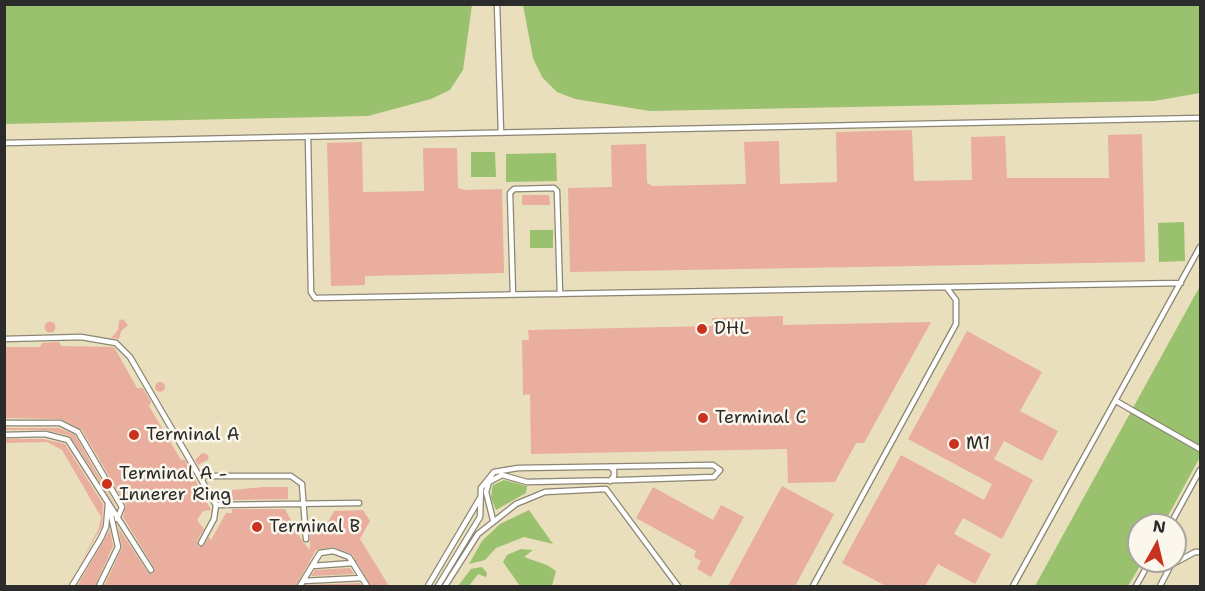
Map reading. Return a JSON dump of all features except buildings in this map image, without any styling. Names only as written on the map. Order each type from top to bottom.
[{"type":"lane","points":[[496,4],[501,134]]},
{"type":"lane","points":[[4,143],[1200,118]]},
{"type":"lane","points":[[308,137],[310,292],[315,298],[1180,284]]},
{"type":"lane","points":[[513,295],[510,193],[514,189],[554,188],[557,191],[560,294]]},
{"type":"lane","points":[[1013,586],[1200,247]]},
{"type":"lane","points":[[813,586],[956,324],[956,300],[947,288]]},
{"type":"lane","points":[[4,339],[81,337],[116,343],[129,357],[202,477],[216,505],[214,519],[201,543]]},
{"type":"lane","points":[[1116,401],[1200,449]]},
{"type":"lane","points":[[4,423],[60,423],[78,432],[122,507],[117,519]]},
{"type":"lane","points":[[4,435],[45,434],[68,440],[151,570]]},
{"type":"lane","points":[[428,586],[480,498],[485,480],[494,472],[505,469],[713,465],[720,470],[714,477],[610,481],[527,482],[502,475],[489,483],[486,492],[493,519]]},
{"type":"lane","points":[[609,466],[614,470],[614,476],[610,481]]},
{"type":"lane","points":[[1177,513],[1200,470]]},
{"type":"lane","points":[[202,477],[291,476],[302,484],[306,539]]},
{"type":"lane","points":[[445,586],[478,534],[493,519],[532,497],[564,491],[606,489],[678,586]]},
{"type":"lane","points":[[438,586],[480,517],[480,498]]},
{"type":"lane","points":[[216,505],[359,503]]},
{"type":"lane","points":[[72,586],[106,527],[108,504]]},
{"type":"lane","points":[[99,586],[118,547],[108,504]]},
{"type":"lane","points":[[302,584],[312,566],[324,552],[342,553],[349,556],[367,586]]},
{"type":"lane","points":[[1160,586],[1171,565],[1195,552],[1200,552]]},
{"type":"lane","points":[[312,566],[353,563]]},
{"type":"lane","points":[[302,584],[362,579]]},
{"type":"green space","points":[[4,5],[472,5],[463,70],[450,90],[431,99],[368,116],[5,124]]},
{"type":"green space","points":[[523,5],[1200,5],[1200,93],[1154,101],[650,111],[575,99],[557,92],[542,77],[533,58]]},
{"type":"green space","points":[[471,152],[495,152],[496,177],[471,177]]},
{"type":"green space","points":[[556,153],[557,181],[506,182],[506,154]]},
{"type":"green space","points":[[1184,222],[1185,261],[1159,262],[1158,223]]},
{"type":"green space","points":[[530,230],[553,230],[553,248],[530,248]]},
{"type":"green space","points":[[1200,286],[1200,457],[1170,513],[1127,513],[1127,573],[1136,573],[1128,586],[1035,586]]},
{"type":"green space","points":[[504,480],[527,486],[526,493],[496,510],[491,498],[493,485]]},
{"type":"green space","points":[[529,510],[553,544],[524,537],[496,548],[485,560],[469,564],[482,541],[500,524]]},
{"type":"green space","points":[[521,549],[533,550],[524,557],[547,565],[556,571],[552,586],[520,586],[503,562],[507,555]]},
{"type":"green space","points":[[482,567],[487,573],[486,577],[478,574],[469,586],[458,586],[471,569]]},
{"type":"place","name":"DHL","points":[[702,329]]},
{"type":"place","name":"Terminal C","points":[[703,418]]},
{"type":"place","name":"Terminal A","points":[[134,435]]},
{"type":"place","name":"M1","points":[[954,444]]},
{"type":"place","name":"Terminal A - Innerer Ring","points":[[107,484]]},
{"type":"place","name":"Terminal B","points":[[257,527]]}]
